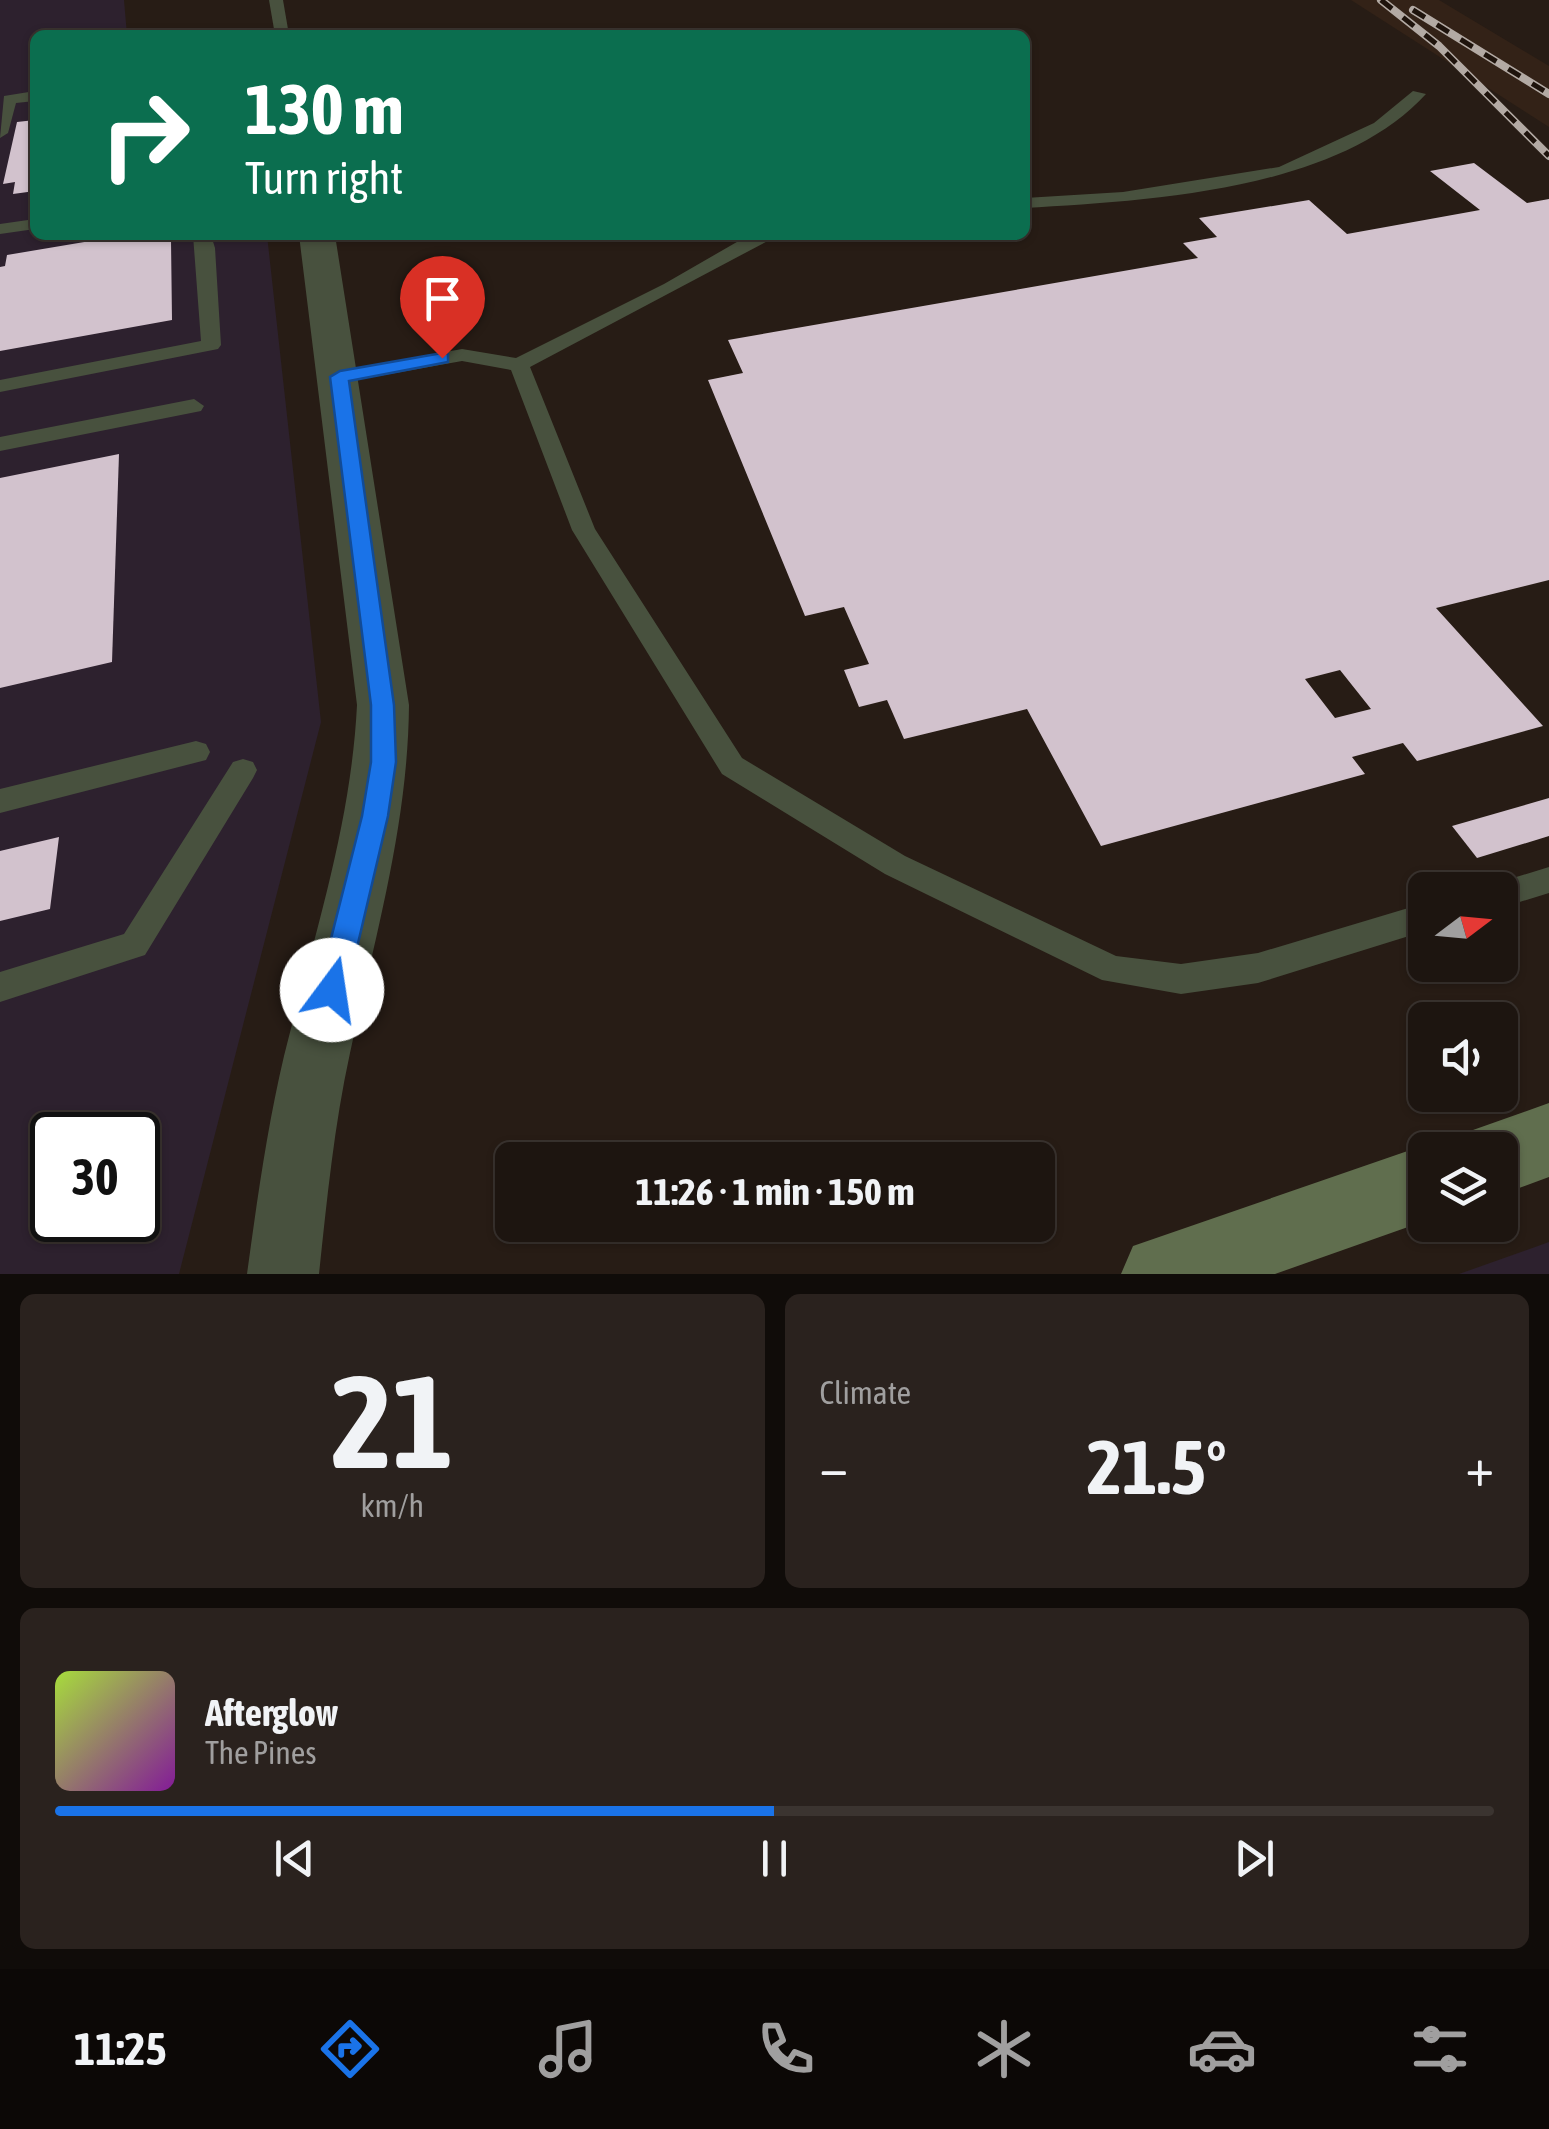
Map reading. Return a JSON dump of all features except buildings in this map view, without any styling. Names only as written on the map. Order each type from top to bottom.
[{"type":"main road","points":[[1518,1151],[1549,1140]]},
{"type":"main road","points":[[1161,1274],[1408,1189]]},
{"type":"street","points":[[283,1274],[316,1060],[375,816],[384,762],[382,705],[340,377],[318,240]]},
{"type":"lane","points":[[276,0],[281,30]]},
{"type":"lane","points":[[1030,203],[1123,197],[1282,171],[1380,126],[1418,94]]},
{"type":"lane","points":[[0,133],[9,98],[30,96]]},
{"type":"lane","points":[[0,229],[30,225]]},
{"type":"lane","points":[[0,386],[210,345],[204,240]]},
{"type":"lane","points":[[340,377],[462,355],[519,365],[671,288],[753,240]]},
{"type":"lane","points":[[519,365],[584,530],[732,766],[895,865],[1112,970],[1181,979],[1258,968],[1408,922]]},
{"type":"lane","points":[[0,444],[194,406]]},
{"type":"lane","points":[[0,802],[196,752]]},
{"type":"lane","points":[[0,986],[134,946],[243,770]]},
{"type":"lane","points":[[1518,889],[1549,880]]},
{"type":"shaded area","points":[[0,0],[124,0],[127,30],[30,30],[30,240],[268,240],[321,722],[179,1274],[0,1274]]},
{"type":"shaded area","points":[[1351,0],[1439,0],[1549,66],[1549,127]]},
{"type":"shaded area","points":[[1549,1242],[1549,1274],[1459,1274]]},
{"type":"railway","points":[[1381,0],[1439,46],[1549,156]]},
{"type":"railway","points":[[1413,10],[1549,94]]},
{"type":"route","points":[[332,990],[375,816],[384,762],[382,705],[340,377],[442,358]]}]
